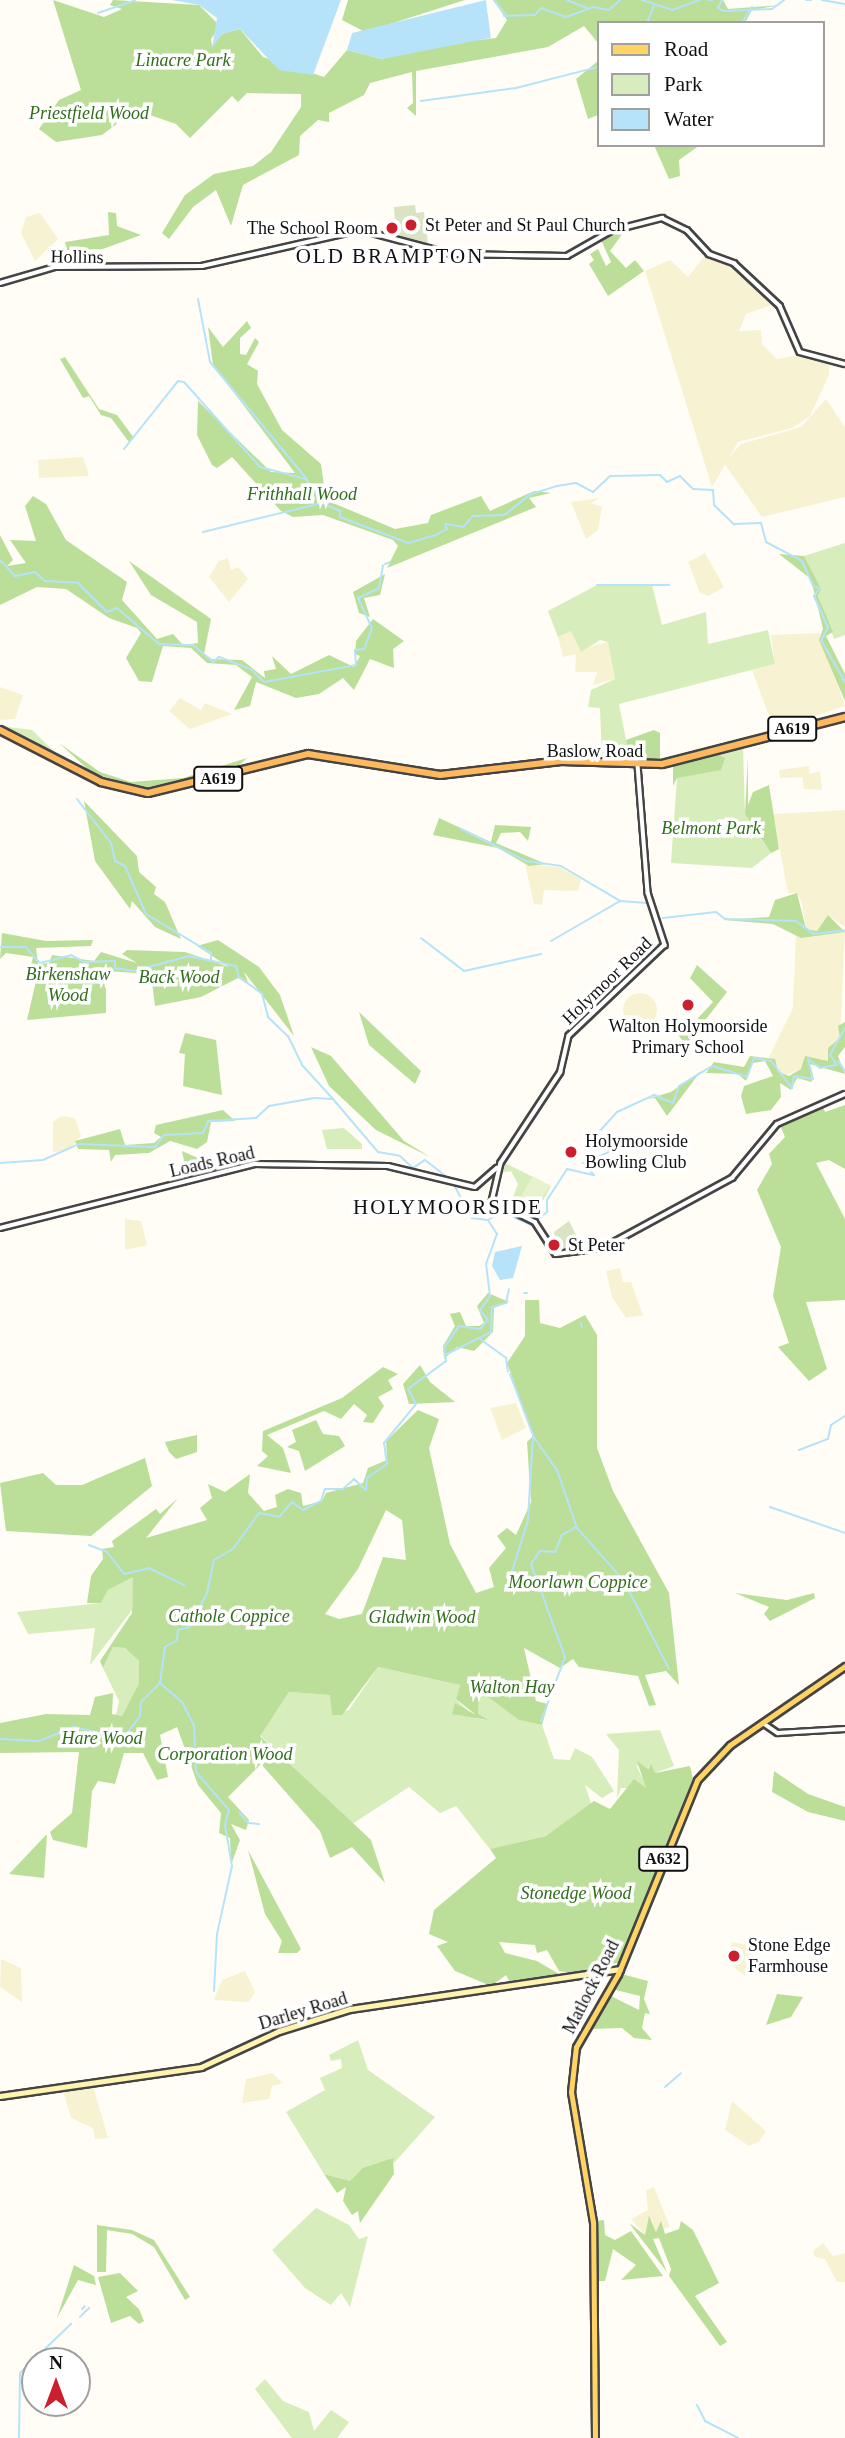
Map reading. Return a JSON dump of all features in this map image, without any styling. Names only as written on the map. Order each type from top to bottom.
[{"type":"highway","name":"Baslow Road","points":[[0,730],[85,776],[139,793],[174,791],[308,754],[447,775],[561,761],[638,765],[740,745],[845,717]]},
{"type":"main road","name":"Matlock Road","points":[[595,2438],[593,2222],[571,2092],[575,2051],[620,1969],[694,1784],[717,1755],[762,1721],[845,1666]]},
{"type":"main road","name":"Darley Road","points":[[0,2096],[201,2067],[279,2031],[352,2009],[620,1969]]},
{"type":"street","name":"Hollins","points":[[0,283],[55,267],[156,271],[258,257],[347,232],[370,230],[451,254],[533,258],[578,254],[611,231],[653,219],[674,220],[780,306],[800,352],[845,364]]},
{"type":"street","name":"Holymoor Road","points":[[638,765],[648,892],[665,945],[569,1036],[561,1072],[501,1163],[492,1201],[533,1222],[560,1254],[603,1248],[736,1175],[777,1124],[845,1094]]},
{"type":"street","name":"Loads Road","points":[[0,1227],[254,1164],[388,1166],[475,1187],[501,1163]]},
{"type":"street","points":[[762,1721],[778,1733],[845,1729]]},
{"type":"shaded area","points":[[40,213],[58,239],[35,261],[21,233],[26,217]]},
{"type":"shaded area","points":[[707,253],[734,265],[774,304],[746,314],[739,331],[761,330],[762,344],[777,359],[800,355],[829,362],[829,375],[810,416],[792,428],[738,442],[712,487],[645,271],[670,260],[688,277]]},
{"type":"shaded area","points":[[826,399],[845,427],[845,497],[762,517],[724,463],[741,444],[801,427]]},
{"type":"shaded area","points":[[83,457],[89,476],[39,478],[38,460]]},
{"type":"shaded area","points":[[600,498],[591,503],[602,507],[598,530],[586,539],[571,502]]},
{"type":"shaded area","points":[[705,553],[724,587],[708,596],[700,593],[688,562]]},
{"type":"shaded area","points":[[228,558],[231,570],[238,567],[248,579],[229,602],[209,577],[219,561]]},
{"type":"shaded area","points":[[571,631],[585,648],[608,642],[615,679],[593,685],[597,672],[575,672],[576,654],[563,657],[558,637]]},
{"type":"shaded area","points":[[820,633],[845,706],[780,727],[768,713],[752,670],[775,664],[771,635]]},
{"type":"shaded area","points":[[0,687],[23,695],[15,719],[0,720]]},
{"type":"shaded area","points":[[180,698],[201,710],[205,703],[232,714],[190,729],[169,711]]},
{"type":"shaded area","points":[[809,766],[810,774],[820,771],[822,790],[804,789],[802,777],[780,778],[779,770]]},
{"type":"shaded area","points":[[845,810],[845,927],[828,915],[817,931],[806,930],[802,903],[797,893],[788,893],[773,814]]},
{"type":"shaded area","points":[[525,864],[559,867],[581,879],[578,891],[544,890],[542,905],[534,904]]},
{"type":"shaded area","points":[[845,932],[840,1038],[828,1061],[805,1056],[802,1069],[784,1076],[769,1057],[793,1008],[796,936]]},
{"type":"shaded area","points":[[640,993],[652,998],[657,1010],[652,1022],[640,1027],[628,1022],[623,1010],[628,998]]},
{"type":"shaded area","points":[[61,1116],[75,1118],[81,1136],[68,1151],[53,1152],[53,1122]]},
{"type":"shaded area","points":[[125,1219],[141,1221],[147,1245],[125,1250]]},
{"type":"shaded area","points":[[620,1268],[623,1282],[631,1282],[643,1315],[626,1318],[612,1297],[606,1271]]},
{"type":"shaded area","points":[[516,1403],[526,1428],[502,1440],[490,1408]]},
{"type":"shaded area","points":[[732,1942],[751,1946],[757,1973],[745,1976],[735,1968],[728,1958]]},
{"type":"shaded area","points":[[1,1959],[21,1968],[22,2002],[0,1987]]},
{"type":"shaded area","points":[[245,1971],[255,1992],[249,2002],[214,2000],[222,1980]]},
{"type":"shaded area","points":[[272,2073],[283,2083],[272,2086],[269,2099],[242,2103],[246,2079]]},
{"type":"shaded area","points":[[93,2086],[108,2138],[95,2139],[93,2128],[71,2118],[63,2091]]},
{"type":"shaded area","points":[[732,2101],[766,2131],[759,2142],[749,2146],[725,2130]]},
{"type":"shaded area","points":[[654,2187],[670,2227],[663,2229],[661,2222],[656,2232],[651,2219],[645,2235],[631,2219],[648,2210],[646,2190]]},
{"type":"shaded area","points":[[823,2243],[833,2256],[845,2253],[845,2282],[837,2282],[825,2259],[815,2257],[813,2251]]},
{"type":"green space","name":"Linacre Park","points":[[53,0],[104,17],[122,9],[110,5],[113,0],[199,5],[220,26],[211,39],[212,46],[222,34],[240,29],[263,57],[324,77],[347,50],[382,59],[417,47],[496,38],[507,20],[493,0],[723,0],[728,9],[781,5],[752,10],[746,21],[596,21],[596,41],[584,26],[548,47],[416,71],[416,116],[407,108],[413,103],[412,72],[370,83],[364,95],[329,113],[329,122],[318,120],[300,136],[299,155],[243,185],[231,226],[216,190],[193,207],[169,239],[162,233],[185,195],[214,174],[253,166],[271,152],[301,107],[301,94],[247,93],[238,102],[232,96],[190,138],[176,124],[147,114],[130,114],[102,135],[56,142],[39,129],[59,100],[81,90]]},
{"type":"green space","points":[[348,0],[465,0],[365,32],[342,20]]},
{"type":"green space","points":[[596,63],[596,116],[588,119],[576,79]]},
{"type":"green space","points":[[655,147],[697,147],[679,160],[680,176],[669,179]]},
{"type":"green space","points":[[415,205],[416,213],[424,212],[428,243],[396,241],[394,207]]},
{"type":"green space","points":[[108,212],[116,213],[117,226],[141,235],[103,249],[67,250],[65,242],[109,235]]},
{"type":"green space","points":[[625,230],[610,251],[626,268],[635,260],[644,271],[608,296],[589,264],[594,260],[590,254],[598,249],[606,266],[611,262],[601,240]]},
{"type":"green space","name":"Frithhall Wood","points":[[247,321],[251,328],[240,338],[240,354],[246,355],[255,338],[259,342],[247,364],[258,371],[257,384],[282,430],[321,464],[326,500],[395,529],[428,523],[431,515],[481,496],[490,511],[534,491],[551,493],[529,498],[536,507],[387,568],[398,546],[393,540],[323,515],[293,517],[281,511],[232,457],[217,468],[212,465],[197,435],[198,401],[271,472],[295,473],[213,365],[208,327],[223,347]]},
{"type":"green space","points":[[65,357],[99,409],[117,415],[134,438],[129,442],[111,418],[101,415],[89,396],[83,398],[60,359]]},
{"type":"green space","points":[[33,496],[46,504],[66,540],[127,582],[122,600],[157,639],[173,634],[183,645],[198,643],[197,622],[151,595],[129,561],[211,619],[204,654],[212,659],[242,660],[265,678],[264,671],[276,669],[272,656],[291,674],[329,655],[354,667],[360,656],[355,654],[356,641],[373,619],[404,641],[393,649],[394,668],[370,659],[354,690],[343,678],[319,694],[296,698],[256,682],[250,706],[234,710],[252,677],[236,665],[207,663],[191,648],[163,646],[152,682],[139,681],[126,658],[141,633],[137,628],[109,618],[66,589],[37,587],[0,605],[0,535],[13,560],[7,566],[26,563],[10,540],[36,541],[25,506]]},
{"type":"green space","points":[[845,543],[845,635],[834,639],[804,556]]},
{"type":"green space","points":[[779,554],[804,556],[821,589],[818,596],[833,632],[826,636],[845,674],[845,701],[819,640],[823,629],[811,579]]},
{"type":"green space","points":[[385,574],[380,595],[364,598],[370,617],[359,613],[353,592]]},
{"type":"green space","points":[[597,585],[652,585],[662,625],[706,612],[708,644],[768,630],[775,664],[619,704],[630,761],[602,759],[600,708],[588,707],[591,690],[615,679],[608,642],[600,640],[581,652],[571,631],[558,637],[548,611]]},
{"type":"green space","points":[[0,726],[32,730],[65,762],[1,728]]},
{"type":"green space","points":[[654,730],[660,733],[660,761],[630,761],[626,740]]},
{"type":"green space","points":[[59,743],[100,772],[131,782],[183,778],[247,758],[234,770],[143,788],[92,773]]},
{"type":"green space","name":"Belmont Park","points":[[743,747],[745,814],[771,853],[752,868],[671,863],[677,778],[696,760]]},
{"type":"green space","points":[[717,754],[725,758],[721,770],[677,778],[673,786],[673,765]]},
{"type":"green space","points":[[748,757],[748,805],[753,792],[769,785],[779,849],[771,853],[745,814]]},
{"type":"green space","points":[[84,801],[137,856],[139,872],[156,887],[154,894],[165,902],[181,939],[155,927],[132,901],[130,909],[95,861]]},
{"type":"green space","points":[[439,818],[491,842],[495,825],[531,827],[528,841],[520,832],[501,833],[496,843],[546,864],[529,866],[498,848],[433,835]]},
{"type":"green space","points":[[797,893],[806,929],[817,931],[828,915],[845,932],[801,938],[773,924],[724,920],[769,917],[775,900]]},
{"type":"green space","points":[[2,933],[46,941],[93,940],[91,946],[36,948],[38,964],[49,963],[52,955],[94,961],[101,952],[137,963],[122,954],[127,950],[185,952],[229,967],[197,946],[218,940],[259,967],[280,995],[294,1036],[244,972],[249,985],[238,978],[201,997],[155,1006],[151,974],[106,971],[106,1013],[27,1020],[39,968],[31,965],[33,957],[6,953],[0,959]]},
{"type":"green space","points":[[697,965],[727,992],[686,1045],[675,1031],[686,1031],[713,1002],[690,978]]},
{"type":"green space","points":[[359,1012],[421,1071],[415,1084],[369,1045]]},
{"type":"green space","points":[[845,1022],[845,1047],[838,1056],[845,1074],[810,1064],[812,1082],[797,1078],[791,1090],[780,1083],[781,1097],[771,1110],[746,1114],[741,1096],[744,1086],[773,1076],[765,1061],[753,1063],[746,1081],[738,1074],[706,1073],[714,1062],[744,1067],[750,1056],[775,1059],[778,1072],[789,1076],[801,1069],[805,1056],[828,1061],[828,1048],[840,1038],[838,1026]]},
{"type":"green space","points":[[185,1033],[216,1040],[222,1095],[183,1086],[185,1054],[179,1053]]},
{"type":"green space","points":[[311,1047],[331,1056],[404,1141],[430,1157],[376,1130],[329,1086]]},
{"type":"green space","points":[[701,1071],[667,1116],[655,1098],[647,1099],[671,1092]]},
{"type":"green space","points":[[822,1104],[825,1112],[845,1105],[845,1169],[829,1160],[816,1163],[845,1219],[845,1300],[806,1302],[827,1369],[809,1381],[778,1347],[789,1343],[773,1296],[781,1247],[757,1190],[772,1164],[769,1154],[785,1137],[780,1125]]},
{"type":"green space","points":[[223,1110],[235,1121],[211,1122],[207,1142],[197,1149],[170,1141],[149,1153],[115,1155],[111,1162],[109,1150],[78,1149],[75,1141],[120,1129],[125,1145],[154,1143],[161,1137],[154,1133],[156,1125]]},
{"type":"green space","points":[[344,1128],[362,1144],[362,1149],[327,1149],[322,1130]]},
{"type":"green space","points":[[182,1151],[216,1166],[221,1170],[188,1179]]},
{"type":"green space","points":[[505,1163],[551,1186],[535,1215],[509,1208],[518,1184],[511,1171],[503,1172]]},
{"type":"green space","points":[[533,1176],[550,1186],[530,1215],[515,1206]]},
{"type":"green space","points":[[569,1221],[583,1249],[557,1253],[554,1232]]},
{"type":"green space","points":[[488,1293],[509,1302],[494,1308],[493,1332],[474,1351],[457,1347],[444,1359],[443,1346],[455,1326],[450,1314],[460,1312],[466,1326],[479,1326],[484,1323],[477,1306]]},
{"type":"green space","points":[[525,1300],[539,1300],[540,1323],[560,1328],[585,1315],[597,1335],[597,1448],[613,1491],[669,1593],[679,1685],[666,1671],[645,1675],[656,1705],[649,1706],[638,1676],[579,1667],[573,1659],[560,1668],[524,1648],[536,1701],[548,1704],[542,1725],[519,1720],[479,1690],[478,1714],[488,1720],[452,1714],[455,1703],[476,1715],[456,1699],[460,1685],[378,1667],[342,1715],[332,1715],[330,1695],[289,1692],[260,1736],[371,1840],[385,1883],[352,1847],[330,1858],[320,1831],[261,1764],[228,1797],[249,1820],[246,1830],[231,1824],[240,1840],[231,1865],[230,1838],[219,1833],[221,1813],[198,1785],[177,1727],[160,1735],[168,1777],[157,1780],[143,1753],[124,1753],[115,1784],[98,1781],[92,1791],[87,1848],[53,1840],[50,1832],[72,1813],[79,1752],[0,1753],[0,1723],[46,1714],[90,1715],[95,1697],[113,1693],[112,1714],[122,1716],[139,1683],[139,1661],[125,1648],[113,1647],[103,1668],[100,1661],[132,1613],[133,1577],[108,1590],[101,1603],[87,1603],[91,1576],[103,1559],[102,1549],[114,1547],[112,1541],[156,1509],[160,1514],[178,1498],[146,1538],[207,1520],[200,1508],[212,1498],[208,1484],[225,1492],[250,1474],[248,1493],[264,1511],[277,1507],[275,1495],[288,1489],[301,1493],[303,1506],[322,1501],[326,1493],[363,1483],[368,1468],[387,1460],[386,1441],[418,1410],[439,1419],[429,1448],[450,1544],[476,1593],[494,1587],[489,1568],[506,1548],[497,1536],[507,1528],[516,1535],[531,1502],[527,1442],[533,1436],[507,1363],[525,1336]],"holes":[[[386,1510],[402,1520],[406,1560],[383,1557],[362,1614],[339,1619],[325,1614],[358,1569]]]},
{"type":"green space","points":[[420,1365],[430,1382],[455,1402],[409,1404],[403,1384]]},
{"type":"green space","points":[[383,1367],[398,1374],[388,1380],[393,1389],[378,1397],[384,1406],[373,1423],[363,1422],[367,1415],[354,1404],[341,1419],[324,1411],[267,1435],[283,1448],[291,1473],[257,1466],[268,1456],[262,1451],[263,1431],[342,1398]]},
{"type":"green space","points":[[316,1420],[323,1434],[339,1436],[345,1446],[305,1471],[299,1451],[287,1447],[296,1442],[292,1430]]},
{"type":"green space","points":[[197,1435],[197,1452],[176,1459],[165,1442]]},
{"type":"green space","points":[[145,1458],[152,1486],[91,1536],[6,1531],[0,1483],[43,1473],[56,1485],[82,1485]]},
{"type":"green space","points":[[134,1576],[132,1610],[90,1665],[95,1628],[28,1634],[17,1612],[101,1603],[108,1590]]},
{"type":"green space","points":[[735,1593],[787,1600],[814,1593],[815,1598],[770,1621],[764,1614],[769,1607]]},
{"type":"green space","points":[[113,1647],[125,1648],[139,1661],[139,1683],[122,1716],[116,1715],[119,1701],[103,1668]]},
{"type":"green space","points":[[378,1667],[460,1685],[456,1699],[475,1718],[485,1720],[477,1714],[476,1695],[486,1692],[519,1720],[542,1725],[554,1759],[570,1760],[575,1748],[592,1757],[614,1791],[602,1798],[585,1785],[592,1806],[571,1822],[546,1836],[490,1849],[456,1806],[440,1813],[409,1787],[352,1824],[260,1735],[289,1692],[331,1695],[332,1715],[349,1710]]},
{"type":"green space","points":[[660,1730],[674,1766],[655,1773],[636,1765],[647,1788],[621,1788],[617,1798],[619,1750],[606,1734]]},
{"type":"green space","name":"Stonedge Wood","points":[[637,1761],[649,1770],[651,1764],[655,1773],[690,1766],[693,1779],[621,1962],[570,1973],[559,1971],[547,1950],[537,1953],[535,1945],[499,1942],[505,1953],[537,1961],[564,1977],[511,1984],[506,1975],[491,1986],[455,1971],[437,1946],[448,1942],[429,1934],[434,1910],[496,1858],[490,1849],[546,1836],[594,1801],[610,1809],[634,1779],[646,1788]]},
{"type":"green space","points":[[774,1771],[808,1794],[845,1807],[845,1821],[808,1812],[772,1792]]},
{"type":"green space","points":[[46,1835],[44,1878],[9,1874]]},
{"type":"green space","points":[[248,1850],[301,1949],[297,1953],[278,1953],[282,1941],[265,1914]]},
{"type":"green space","points":[[621,1974],[648,1981],[644,1999],[650,2014],[645,2013],[642,2028],[652,2040],[634,2038],[622,2028],[591,2029],[609,1995],[639,2010],[640,1996],[612,1989]]},
{"type":"green space","points":[[777,1994],[803,1997],[791,2017],[766,2025]]},
{"type":"green space","points":[[358,2040],[368,2070],[435,2117],[394,2163],[392,2158],[350,2181],[324,2174],[286,2112],[325,2090],[320,2078],[342,2068],[341,2059],[331,2061],[329,2055]]},
{"type":"green space","points":[[393,2158],[394,2174],[360,2223],[358,2211],[352,2215],[343,2201],[346,2187],[337,2193],[324,2174],[350,2181],[363,2168]]},
{"type":"green space","points":[[316,2208],[349,2225],[359,2239],[368,2236],[350,2307],[341,2293],[331,2305],[305,2288],[272,2250]]},
{"type":"green space","points":[[649,2216],[656,2232],[661,2221],[665,2234],[679,2229],[681,2221],[693,2230],[719,2283],[695,2296],[727,2342],[720,2346],[669,2276],[671,2269],[659,2238],[653,2239],[667,2272],[629,2223],[645,2235]]},
{"type":"green space","points":[[604,2220],[605,2235],[615,2240],[631,2231],[663,2276],[621,2280],[636,2265],[613,2249],[605,2281],[596,2281],[595,2221]]},
{"type":"green space","points":[[97,2225],[132,2230],[154,2240],[190,2297],[185,2300],[154,2247],[132,2234],[107,2230],[106,2272],[97,2272]]},
{"type":"green space","points":[[74,2265],[94,2276],[96,2285],[78,2280],[57,2318]]},
{"type":"green space","points":[[120,2273],[138,2291],[126,2297],[139,2309],[144,2321],[139,2324],[130,2316],[111,2323],[98,2277]]},
{"type":"green space","points":[[265,2379],[283,2401],[309,2412],[314,2431],[331,2410],[349,2422],[337,2438],[292,2438],[255,2389]]},
{"type":"water","points":[[172,0],[341,0],[313,75],[279,70],[240,29],[222,34],[212,48],[217,18],[199,5]]},
{"type":"water","points":[[486,0],[490,38],[382,59],[347,50],[352,33]]},
{"type":"water","points":[[522,1246],[513,1278],[500,1280],[492,1266],[495,1252]]},
{"type":"waterway","points":[[98,13],[135,0]]},
{"type":"waterway","points":[[494,0],[506,15]]},
{"type":"waterway","points":[[567,0],[587,8]]},
{"type":"waterway","points":[[504,16],[535,15],[541,8],[566,17],[593,7],[609,10],[620,0]]},
{"type":"waterway","points":[[642,0],[672,10],[700,0]]},
{"type":"waterway","points":[[722,0],[718,8],[724,11],[772,9],[784,0]]},
{"type":"waterway","points":[[806,0],[811,0]]},
{"type":"waterway","points":[[822,0],[845,4]]},
{"type":"waterway","points":[[648,21],[654,6]]},
{"type":"waterway","points":[[743,21],[752,7]]},
{"type":"waterway","points":[[487,15],[490,38]]},
{"type":"waterway","points":[[421,101],[516,88],[596,68]]},
{"type":"waterway","points":[[198,299],[210,362],[306,478]]},
{"type":"waterway","points":[[124,449],[178,381],[184,382],[260,467],[306,479],[322,503],[340,511],[340,517],[408,543],[436,535],[447,529],[445,524],[463,527],[473,516],[504,515],[531,494],[557,486],[576,483],[593,492],[610,476],[660,475],[667,482],[680,476],[693,489],[713,490],[714,505],[734,524],[761,523],[766,542],[802,561],[813,586],[820,588],[814,596],[828,628],[821,640],[845,682]]},
{"type":"waterway","points":[[203,532],[322,503]]},
{"type":"waterway","points":[[0,560],[15,576],[35,572],[45,581],[78,583],[107,612],[117,608],[159,644],[193,645],[213,662],[219,657],[251,669],[264,682],[356,665],[355,650],[364,649],[372,628],[358,598],[379,588],[383,565]]},
{"type":"waterway","points":[[385,564],[390,562]]},
{"type":"waterway","points":[[597,585],[669,585]]},
{"type":"waterway","points":[[77,799],[111,843],[115,861],[125,866],[146,914],[211,953],[211,960]]},
{"type":"waterway","points":[[461,829],[526,861],[561,866],[620,901],[647,903]]},
{"type":"waterway","points":[[551,941],[620,901]]},
{"type":"waterway","points":[[663,918],[716,912],[725,919],[796,921],[814,934],[845,930]]},
{"type":"waterway","points":[[421,938],[464,971],[541,954]]},
{"type":"waterway","points":[[0,947],[26,947],[40,963],[71,955],[84,962],[115,961],[115,968],[134,971],[189,956],[236,966],[239,977],[262,994],[268,1017],[288,1036],[302,1065],[333,1099]]},
{"type":"waterway","points":[[0,1739],[39,1741],[74,1727],[121,1738],[140,1716],[141,1702],[160,1683],[165,1647],[177,1640],[178,1630],[189,1627],[207,1593],[214,1560],[233,1549],[259,1513],[279,1517],[292,1502],[303,1510],[321,1501],[325,1489],[343,1489],[354,1479],[366,1490],[367,1478],[387,1464],[384,1443],[416,1404],[408,1389],[446,1361],[444,1348],[459,1326],[480,1329],[488,1320],[480,1310],[490,1296],[486,1264],[497,1234],[488,1220],[502,1212],[531,1225],[547,1212],[547,1200],[567,1169],[594,1175],[583,1163],[609,1152],[599,1132],[617,1112],[654,1095],[673,1103],[679,1086],[712,1066],[747,1077],[754,1058],[771,1061],[792,1088],[794,1076],[813,1079],[808,1059],[820,1068],[837,1065],[830,1055],[845,1028]]},
{"type":"waterway","points":[[838,1061],[845,1071]]},
{"type":"waterway","points":[[0,1163],[43,1160],[79,1144],[155,1147],[164,1135],[203,1133],[208,1121],[256,1118],[269,1106],[314,1098],[333,1099],[378,1152],[400,1156],[413,1168],[425,1160],[449,1179]]},
{"type":"waterway","points":[[453,1183],[472,1218],[487,1220]]},
{"type":"waterway","points":[[447,1354],[491,1332],[492,1307],[506,1303],[509,1289]]},
{"type":"waterway","points":[[581,1323],[582,1327]]},
{"type":"waterway","points":[[480,1339],[506,1358],[508,1372]]},
{"type":"waterway","points":[[510,1374],[533,1435],[528,1520],[511,1575]]},
{"type":"waterway","points":[[799,1450],[828,1439],[831,1425],[845,1416]]},
{"type":"waterway","points":[[533,1436],[557,1470],[577,1528],[624,1581],[669,1669]]},
{"type":"waterway","points":[[770,1507],[845,1533]]},
{"type":"waterway","points":[[541,1721],[565,1657],[531,1564],[540,1551],[555,1552],[562,1535],[576,1527]]},
{"type":"waterway","points":[[89,1545],[107,1552],[124,1574],[149,1568],[184,1585]]},
{"type":"waterway","points":[[160,1683],[182,1702],[194,1726],[196,1772],[229,1810],[225,1825],[232,1866],[217,1934],[214,1991]]},
{"type":"waterway","points":[[240,1813],[248,1823]]},
{"type":"waterway","points":[[250,1823],[259,1824]]},
{"type":"waterway","points":[[665,2087],[681,2073]]},
{"type":"waterway","points":[[82,2309],[85,2306]]},
{"type":"waterway","points":[[80,2317],[89,2308]]},
{"type":"waterway","points":[[19,2438],[20,2373],[71,2324]]},
{"type":"waterway","points":[[697,2405],[705,2421],[738,2438]]},
{"type":"place","name":"St Peter and St Paul Church","points":[[411,225]]},
{"type":"place","name":"The School Room","points":[[392,228]]},
{"type":"place","name":"Walton Holymoorside Primary School","points":[[688,1005]]},
{"type":"place","name":"Holymoorside Bowling Club","points":[[571,1152]]},
{"type":"place","name":"St Peter","points":[[554,1245]]},
{"type":"place","name":"Stone Edge Farmhouse","points":[[734,1956]]},
{"type":"district","name":"OLD BRAMPTON","points":[[390,256]]},
{"type":"district","name":"HOLYMOORSIDE","points":[[448,1207]]},
{"type":"park label","name":"Priestfield Wood","points":[[89,113]]},
{"type":"park label","name":"Back Wood","points":[[179,977]]},
{"type":"park label","name":"Birkenshaw Wood","points":[[68,985]]},
{"type":"park label","name":"Moorlawn Coppice","points":[[578,1582]]},
{"type":"park label","name":"Cathole Coppice","points":[[229,1616]]},
{"type":"park label","name":"Gladwin Wood","points":[[422,1617]]},
{"type":"park label","name":"Walton Hay","points":[[512,1687]]},
{"type":"park label","name":"Hare Wood","points":[[102,1738]]},
{"type":"park label","name":"Corporation Wood","points":[[225,1754]]}]
